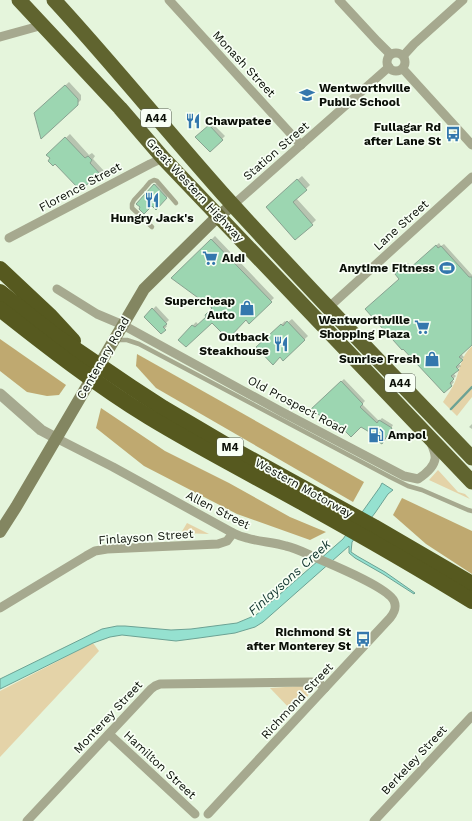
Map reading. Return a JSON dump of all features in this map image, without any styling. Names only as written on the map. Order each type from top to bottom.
[{"type":"highway","name":"Great Western Highway","points":[[19,0],[120,108],[163,158],[472,482]]},
{"type":"highway","name":"Great Western Highway","points":[[54,0],[233,205],[328,308],[472,458]]},
{"type":"highway","points":[[0,269],[49,314],[85,360]]},
{"type":"highway","name":"Western Motorway","points":[[0,292],[110,382],[156,404],[369,532],[472,584]]},
{"type":"highway","name":"Western Motorway","points":[[0,309],[85,360]]},
{"type":"highway","name":"Western Motorway","points":[[369,532],[472,601]]},
{"type":"main road","name":"Centenary Road","points":[[0,532],[144,289],[218,216],[233,205]]},
{"type":"street","name":"Monash Street","points":[[168,0],[301,145]]},
{"type":"street","points":[[339,0],[390,54]]},
{"type":"street","points":[[404,55],[414,44],[463,0]]},
{"type":"street","points":[[0,37],[43,25]]},
{"type":"street","points":[[397,52],[404,55],[406,62],[403,69],[394,71],[389,68],[387,60],[390,54],[397,52]]},
{"type":"street","name":"Station Street","points":[[233,205],[389,68]]},
{"type":"street","points":[[403,69],[472,145]]},
{"type":"street","name":"Florence Street","points":[[9,238],[163,158]]},
{"type":"street","name":"Lane Street","points":[[328,308],[472,177]]},
{"type":"street","points":[[57,289],[97,314],[122,325]]},
{"type":"street","name":"Old Prospect Road","points":[[122,325],[404,476],[418,479],[426,474],[432,466],[435,460],[429,438]]},
{"type":"street","points":[[0,394],[41,430],[56,438]]},
{"type":"street","name":"Allen Street","points":[[56,438],[113,467],[233,533],[247,538],[297,549],[334,565],[383,591],[394,600]]},
{"type":"street","name":"Finlayson Street","points":[[0,608],[86,556],[96,552],[107,549],[218,544],[227,540],[233,533]]},
{"type":"street","name":"Richmond Street","points":[[209,817],[393,614],[396,605],[394,600]]},
{"type":"street","name":"Monterey Street","points":[[27,821],[151,689],[158,685],[312,682],[320,684],[325,688]]},
{"type":"street","name":"Berkeley Street","points":[[374,821],[472,716]]},
{"type":"street","name":"Hamilton Street","points":[[108,734],[194,817]]},
{"type":"street","points":[[194,817],[203,811],[209,817]]},
{"type":"lane","points":[[152,228],[132,208],[134,200],[150,182],[154,180],[157,182],[176,202]]},
{"type":"lane","points":[[114,340],[134,341],[390,477],[408,486],[422,490],[470,510],[472,515]]},
{"type":"shaded area","points":[[0,339],[66,385],[59,395],[47,396],[27,392],[0,371]]},
{"type":"shaded area","points":[[472,346],[472,397],[457,416],[443,402],[455,382],[465,354]]},
{"type":"shaded area","points":[[137,354],[364,482],[353,502],[156,388],[136,366]]},
{"type":"shaded area","points":[[101,408],[165,451],[229,483],[290,517],[326,532],[310,540],[237,514],[144,466],[96,428]]},
{"type":"shaded area","points":[[438,470],[458,492],[465,494],[470,499],[429,480]]},
{"type":"shaded area","points":[[402,498],[472,531],[472,574],[426,544],[393,515]]},
{"type":"shaded area","points":[[187,523],[209,534],[181,533]]},
{"type":"shaded area","points":[[93,643],[99,651],[0,757],[0,691]]},
{"type":"shaded area","points":[[304,686],[308,688],[308,696],[293,712],[270,688]]},
{"type":"water","points":[[382,483],[393,490],[388,494],[352,542],[351,552],[385,572],[415,593],[414,594],[355,558],[349,553],[349,546],[263,622],[255,627],[235,633],[176,641],[122,635],[110,637],[93,643],[0,689],[0,679],[102,629],[125,626],[171,630],[191,629],[237,623],[256,615],[343,539]]},
{"type":"building","points":[[65,85],[78,99],[78,105],[41,139],[34,113]]},
{"type":"building","points":[[209,125],[223,140],[210,152],[195,137]]},
{"type":"building","points":[[65,137],[85,158],[88,156],[92,160],[90,163],[102,176],[79,189],[55,164],[53,166],[48,161],[50,158],[46,155]]},
{"type":"building","points":[[297,179],[307,190],[293,202],[313,225],[295,240],[266,207]]},
{"type":"building","name":"Hungry Jack's","points":[[154,184],[167,198],[156,210],[152,206],[144,214],[139,209],[140,207],[136,204]]},
{"type":"building","name":"Aldi","points":[[211,239],[272,302],[249,324],[246,320],[228,339],[212,323],[186,347],[178,340],[192,325],[195,327],[206,317],[205,315],[212,308],[171,278]]},
{"type":"building","name":"Wentworthville Shopping Plaza","points":[[436,245],[438,248],[441,246],[469,277],[472,277],[472,345],[459,357],[463,360],[456,367],[459,370],[451,376],[454,379],[450,383],[452,386],[444,393],[365,309],[399,279],[395,274],[405,264],[409,269]]},
{"type":"building","points":[[152,308],[167,324],[163,327],[166,330],[161,334],[144,317]]},
{"type":"building","name":"Outback Steakhouse","points":[[287,321],[305,340],[283,361],[280,357],[273,365],[256,347],[281,324],[283,326]]},
{"type":"building","points":[[341,381],[363,404],[360,407],[377,423],[379,420],[392,428],[382,444],[369,436],[371,433],[361,427],[351,437],[334,420],[332,422],[310,410]]},
{"type":"waterway","name":"Finlaysons Creek","points":[[451,409],[472,387]]},
{"type":"place","name":"Wentworthville Public School","points":[[307,95]]},
{"type":"place","name":"Chawpatee","points":[[193,121]]},
{"type":"place","name":"Fullagar Rd after Lane St","points":[[453,134]]},
{"type":"place","name":"Hungry Jack's","points":[[152,200]]},
{"type":"place","name":"Aldi","points":[[210,258]]},
{"type":"place","name":"Anytime Fitness","points":[[447,268]]},
{"type":"place","name":"Supercheap Auto","points":[[247,308]]},
{"type":"place","name":"Wentworthville Shopping Plaza","points":[[422,327]]},
{"type":"place","name":"Outback Steakhouse","points":[[281,344]]},
{"type":"place","name":"Sunrise Fresh","points":[[432,359]]},
{"type":"place","name":"Ampol","points":[[376,435]]},
{"type":"place","name":"Richmond St after Monterey St","points":[[363,639]]}]
